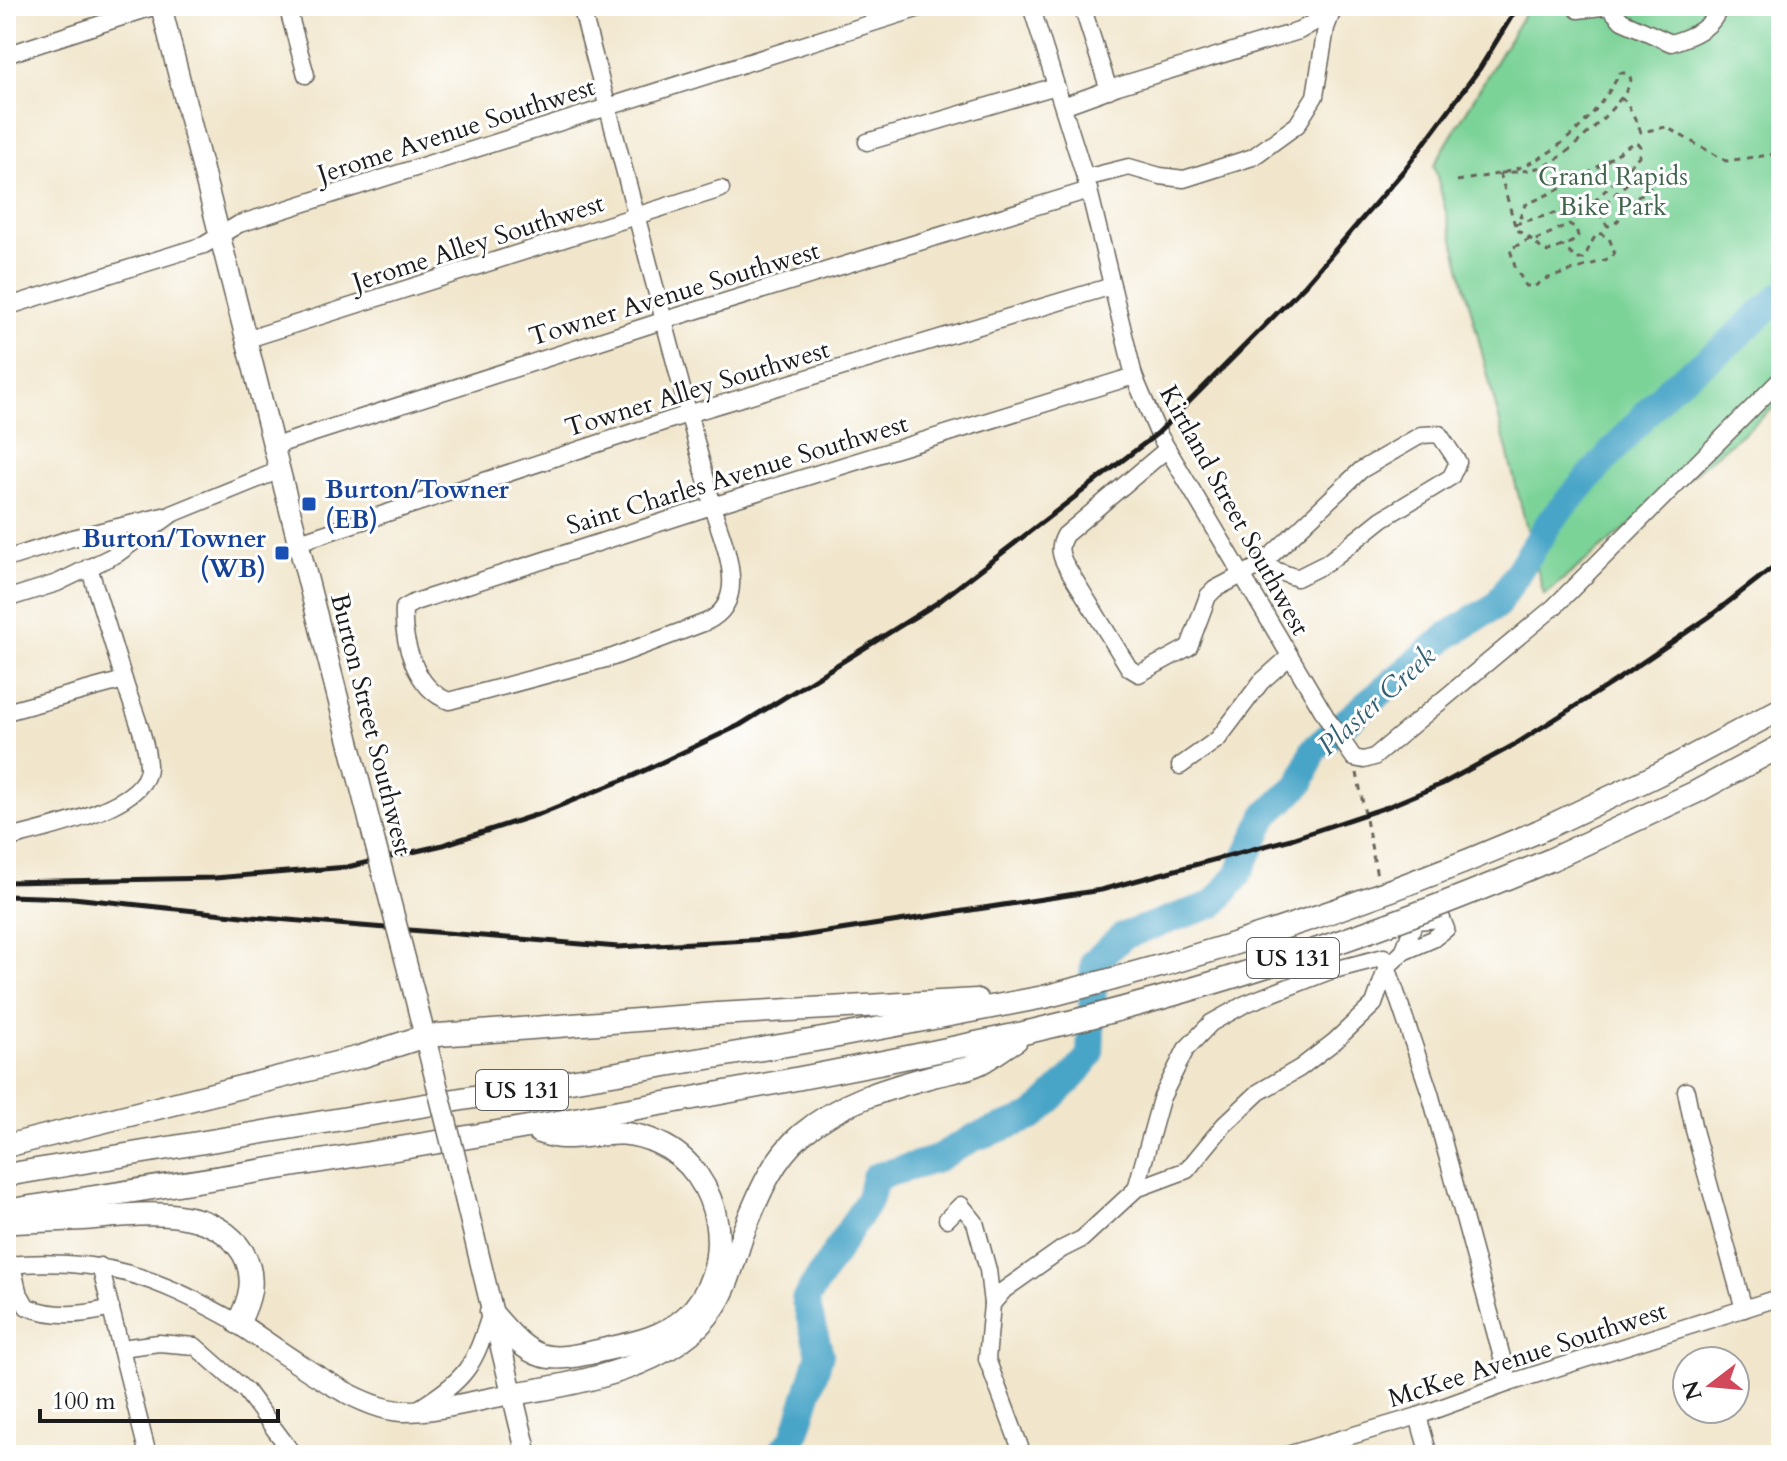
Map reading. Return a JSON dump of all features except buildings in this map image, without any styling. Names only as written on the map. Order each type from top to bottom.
[{"type":"highway","name":"US 131","points":[[6,1175],[798,1044],[1041,998],[1185,960],[1296,925],[1418,880],[1539,831],[1659,774],[1781,709]]},
{"type":"highway","name":"US 131","points":[[6,1211],[526,1129],[826,1074],[1121,1010],[1270,966],[1435,907],[1550,860],[1696,792],[1781,746]]},
{"type":"highway","points":[[6,1146],[360,1057],[425,1036],[732,1013],[1041,998]]},
{"type":"highway","points":[[512,1394],[547,1389],[616,1371],[677,1343],[699,1326],[714,1307],[727,1283],[766,1179],[797,1138],[832,1113],[867,1095],[979,1064],[1028,1032]]},
{"type":"highway","points":[[491,1312],[523,1347],[550,1359],[614,1347],[653,1336],[685,1318],[709,1286],[717,1256],[719,1229],[711,1199],[693,1169],[672,1150],[632,1135],[599,1133],[561,1138],[526,1129]]},
{"type":"highway","points":[[6,1223],[157,1215],[192,1219],[207,1225],[239,1247],[249,1265],[249,1300],[238,1323]]},
{"type":"main road","name":"Burton Street Southwest","points":[[159,6],[248,339],[425,1036],[527,1455]]},
{"type":"main road","points":[[238,1323],[306,1368],[369,1403],[392,1410],[416,1410],[512,1394]]},
{"type":"street","points":[[6,55],[159,6]]},
{"type":"street","points":[[287,6],[306,75]]},
{"type":"street","points":[[581,6],[712,506]]},
{"type":"street","name":"Jerome Avenue Southwest","points":[[6,307],[201,246],[239,224],[926,6]]},
{"type":"street","name":"Kirtland Street Southwest","points":[[1031,6],[1087,184],[1134,376],[1167,449],[1350,753]]},
{"type":"street","points":[[1082,6],[1109,90]]},
{"type":"street","points":[[1578,10],[1608,6],[1622,21],[1671,43],[1697,35],[1718,13],[1719,6]]},
{"type":"street","points":[[1063,106],[1299,31],[1337,9]]},
{"type":"street","name":"Towner Avenue Southwest","points":[[274,446],[1087,184],[1129,167],[1184,179],[1253,157],[1297,125],[1315,96],[1326,28],[1337,9]]},
{"type":"street","points":[[867,142],[1056,86]]},
{"type":"street","name":"Jerome Alley Southwest","points":[[248,339],[721,189]]},
{"type":"street","name":"Towner Alley Southwest","points":[[299,542],[688,414],[1112,286]]},
{"type":"street","name":"Saint Charles Avenue Southwest","points":[[712,506],[733,583],[729,604],[720,616],[613,657],[449,701],[434,696],[421,682],[403,624],[404,608],[415,602],[712,506],[1134,376]]},
{"type":"street","points":[[1350,753],[1364,760],[1374,757],[1554,607],[1781,379]]},
{"type":"street","points":[[1167,449],[1065,535],[1060,544],[1060,554],[1065,564],[1129,668],[1139,674],[1189,647],[1208,596],[1261,565],[1361,470],[1421,435],[1439,434],[1458,462],[1451,477],[1382,519],[1327,563],[1297,578],[1261,565]]},
{"type":"street","points":[[6,559],[69,539],[172,514],[280,470]]},
{"type":"street","points":[[6,599],[57,583],[117,554],[172,514]]},
{"type":"street","points":[[6,839],[109,807],[130,795],[145,780],[148,767],[144,746],[89,567]]},
{"type":"street","points":[[1180,766],[1218,739],[1261,682],[1290,656]]},
{"type":"street","points":[[6,712],[124,680]]},
{"type":"street","points":[[992,1304],[1004,1290],[1062,1249],[1082,1239],[1136,1189],[1187,1170],[1224,1125],[1259,1092],[1300,1068],[1335,1041],[1374,1004],[1387,967],[1403,952]]},
{"type":"street","points":[[1136,1189],[1161,1099],[1186,1049],[1211,1023],[1245,1004],[1330,971],[1384,957],[1430,1093],[1509,1383]]},
{"type":"street","points":[[1686,1091],[1744,1309]]},
{"type":"street","points":[[947,1219],[961,1205],[975,1222],[988,1270],[992,1304],[987,1359],[1023,1455]]},
{"type":"street","points":[[111,1308],[74,1315],[47,1314],[27,1307],[9,1265],[54,1263],[127,1271],[185,1295],[238,1323]]},
{"type":"street","points":[[100,1266],[148,1455]]},
{"type":"street","name":"McKee Avenue Southwest","points":[[1287,1455],[1418,1416],[1509,1383],[1781,1297]]},
{"type":"street","points":[[416,1410],[453,1386],[466,1372],[480,1349],[491,1312]]},
{"type":"street","points":[[121,1348],[159,1343],[195,1346],[246,1391],[290,1450],[288,1455]]},
{"type":"street","points":[[1418,1416],[1429,1455]]},
{"type":"path","points":[[1457,181],[1500,173],[1528,172],[1552,163],[1585,138],[1620,98],[1631,83],[1627,73],[1620,73],[1610,91],[1563,142],[1540,157],[1500,173]]},
{"type":"path","points":[[1620,98],[1626,101],[1641,132],[1666,127],[1726,161],[1781,151]]},
{"type":"path","points":[[1515,224],[1589,207],[1639,156],[1640,146],[1636,142],[1579,180],[1525,205],[1520,216],[1525,221]]},
{"type":"path","points":[[1500,173],[1516,229],[1532,240],[1542,250],[1548,252],[1578,236],[1576,228],[1569,224],[1532,240],[1510,249],[1515,267],[1526,286],[1535,286],[1546,279],[1605,260],[1613,256],[1614,251],[1609,238],[1599,233],[1582,259],[1576,259],[1563,246]]},
{"type":"path","points":[[1593,203],[1605,203],[1633,178],[1646,178],[1650,188],[1646,193],[1631,198],[1615,225],[1608,226],[1601,218],[1600,211],[1605,203]]},
{"type":"path","points":[[1350,753],[1380,889]]},
{"type":"green space","name":"Grand Rapids Bike Park","points":[[1529,6],[1781,6],[1781,402],[1544,595],[1434,165]]},
{"type":"waterway","name":"Plaster Creek","points":[[778,1455],[794,1438],[820,1354],[805,1300],[870,1198],[875,1177],[934,1160],[973,1138],[1032,1117],[1074,1076],[1090,1055],[1094,962],[1123,936],[1214,904],[1238,875],[1266,815],[1301,783],[1314,749],[1447,636],[1497,605],[1551,520],[1669,388],[1722,349],[1781,296]]},
{"type":"railway","points":[[6,882],[215,878],[347,867],[443,845],[542,813],[633,776],[740,725],[937,603],[1158,433],[1305,285],[1405,169],[1480,68],[1518,6]]},
{"type":"railway","points":[[6,896],[73,898],[252,917],[618,947],[788,938],[1101,890],[1291,839],[1387,807],[1442,784],[1514,745],[1615,681],[1709,617],[1781,561]]},
{"type":"place","name":"Burton/Towner (EB)","points":[[309,504]]},
{"type":"place","name":"Burton/Towner (WB)","points":[[282,553]]}]
